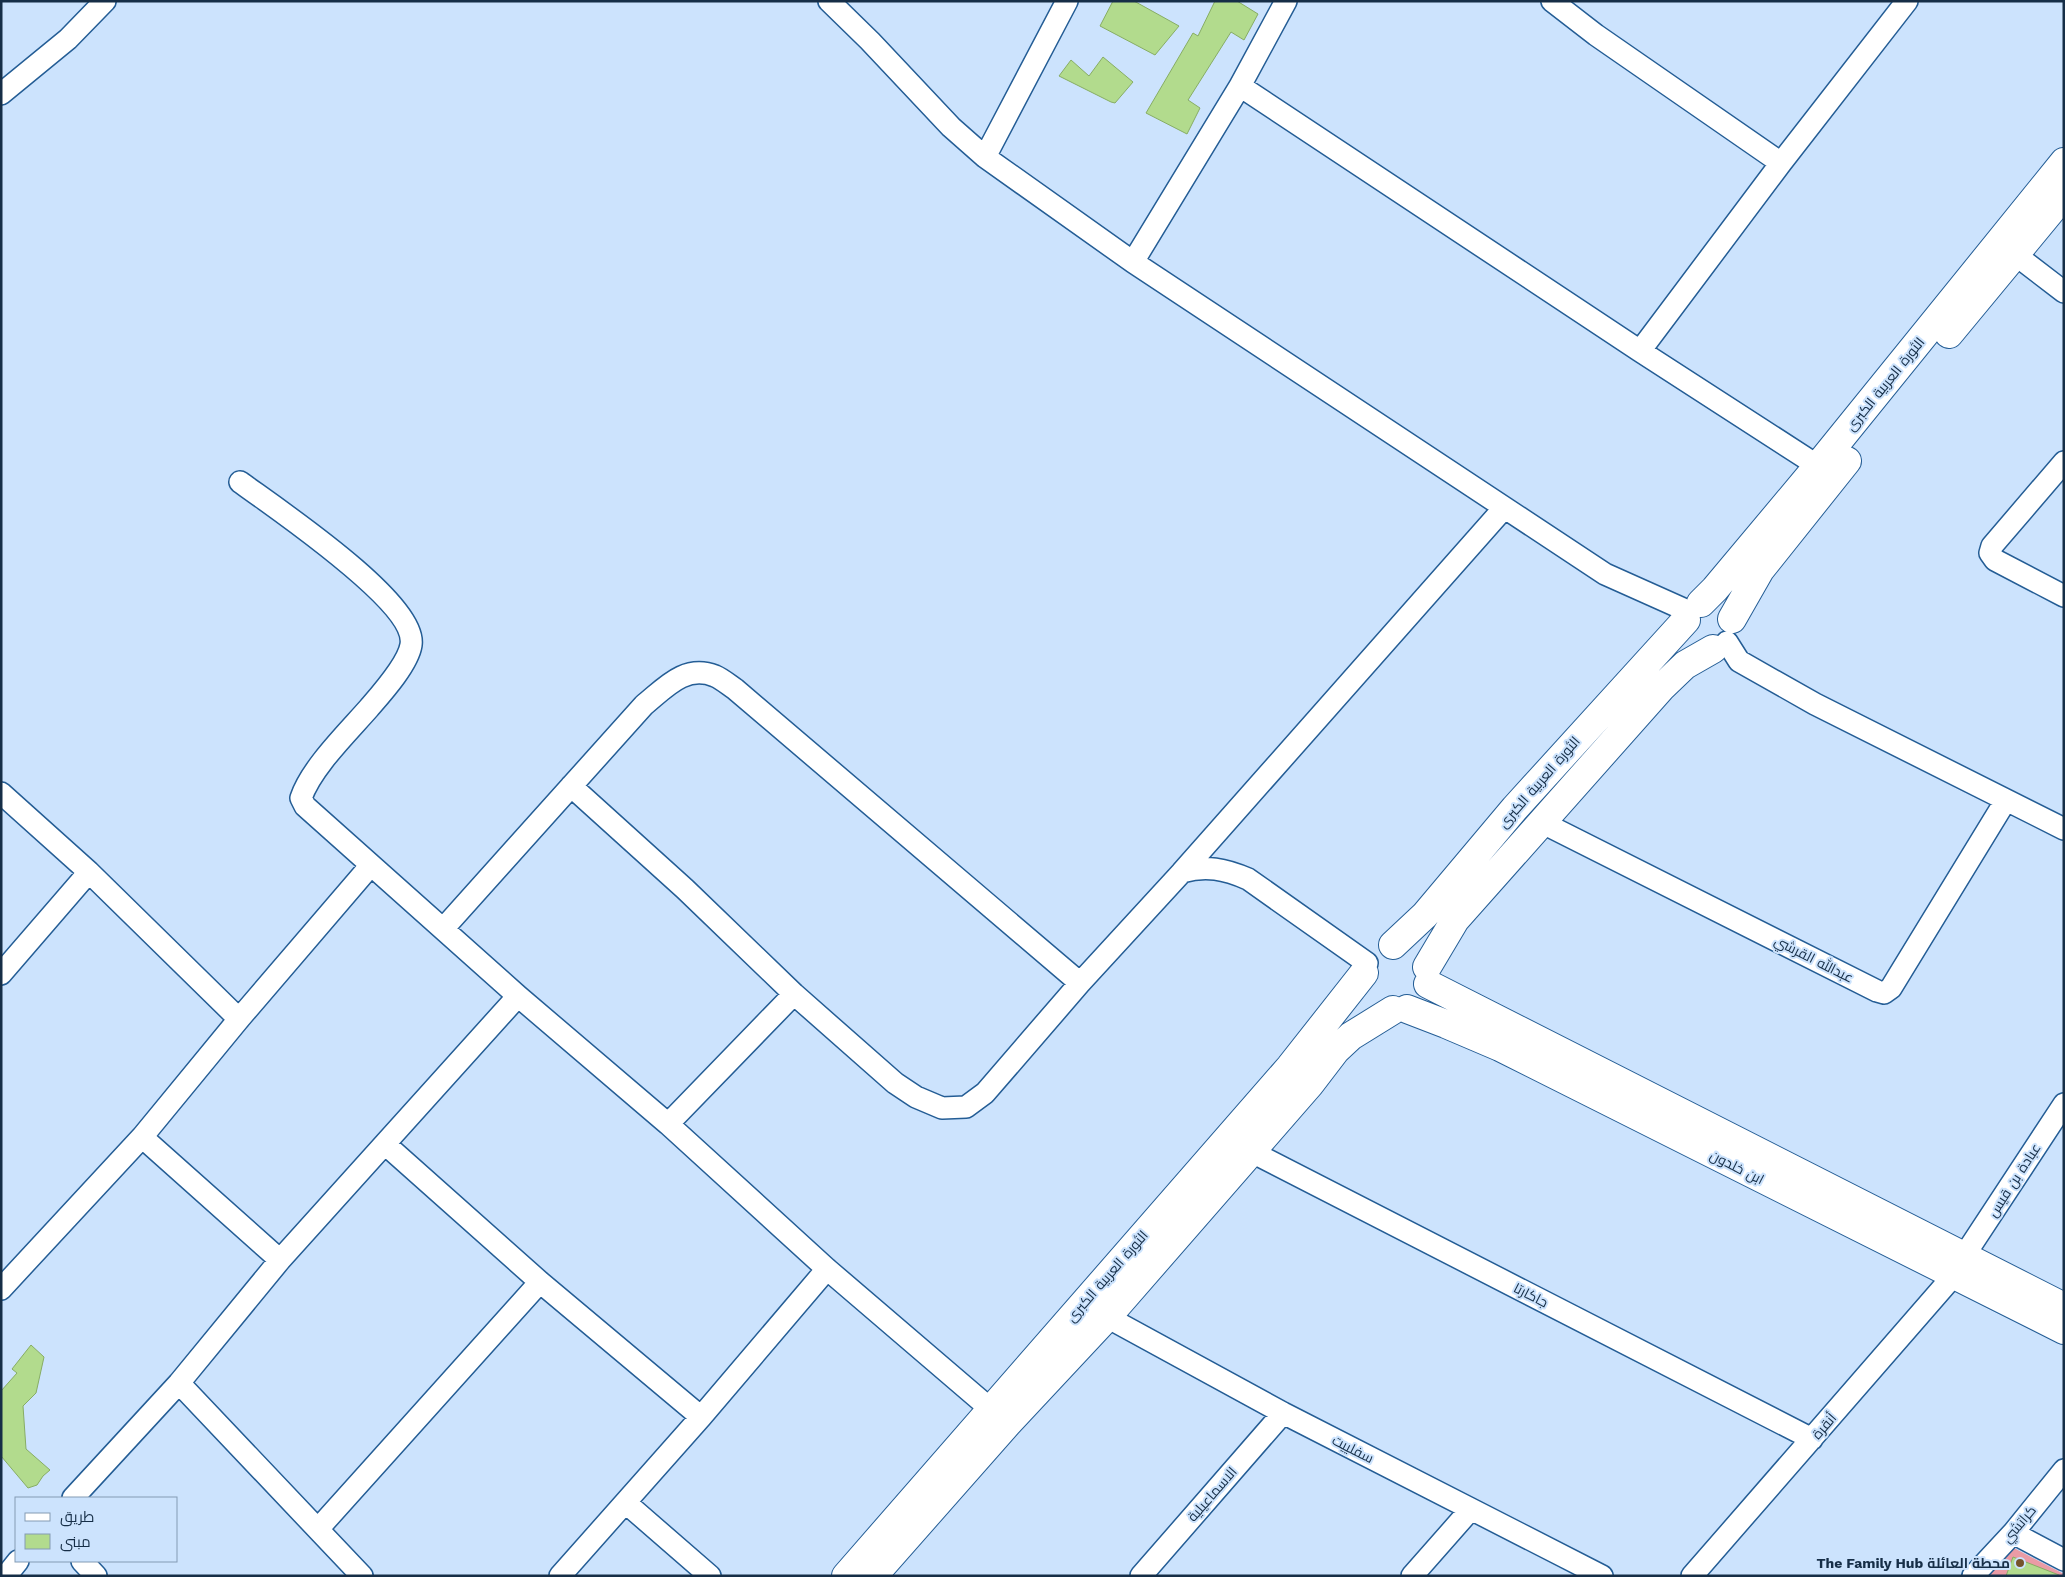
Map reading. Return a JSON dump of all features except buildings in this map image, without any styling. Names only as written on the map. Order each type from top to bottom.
[{"type":"street","points":[[1,94],[68,39],[105,1]]},
{"type":"street","points":[[829,1],[870,41],[951,127],[985,157],[1133,262],[1605,574],[1692,612],[1716,603],[1729,612],[1724,637],[1739,661],[1800,695],[2064,829]]},
{"type":"street","points":[[985,157],[1067,1]]},
{"type":"street","points":[[1133,262],[1240,86],[1286,1]]},
{"type":"street","points":[[1552,1],[1596,35],[1781,163]]},
{"type":"street","points":[[1640,351],[1781,163],[1907,1]]},
{"type":"street","points":[[1240,86],[1640,351],[1818,466]]},
{"type":"street","name":"الثورة العربية الكبرى","points":[[1428,975],[1455,920],[1661,688],[1685,665],[1724,637],[1760,570],[1933,354],[2008,249],[2064,162]]},
{"type":"street","name":"الثورة العربية الكبرى","points":[[1393,945],[1425,915],[1515,808],[1715,588],[1818,466],[2008,249],[2064,195]]},
{"type":"street","points":[[2008,249],[2064,292]]},
{"type":"street","points":[[2064,462],[1992,546],[1990,553],[1995,560],[2064,596]]},
{"type":"street","points":[[240,482],[351,566],[386,598],[407,623],[411,634],[412,644],[402,665],[377,699],[309,781],[301,798],[305,806],[518,996],[668,1124],[827,1269],[999,1416]]},
{"type":"street","points":[[571,786],[685,889],[794,994],[895,1083],[916,1098],[942,1108],[966,1107],[985,1093],[1080,983],[1182,872],[1504,508]]},
{"type":"street","points":[[1692,612],[1685,628],[1692,642],[1705,649],[1724,637]]},
{"type":"street","points":[[443,929],[644,705],[677,678],[697,672],[715,676],[735,689],[1080,983]]},
{"type":"street","points":[[1,793],[89,872],[239,1019]]},
{"type":"street","name":"عبدالله القرشي","points":[[1541,822],[1884,993],[1891,988],[2006,800]]},
{"type":"street","points":[[1,1289],[142,1137],[370,865]]},
{"type":"street","points":[[1182,872],[1197,868],[1210,868],[1230,872],[1248,879],[1366,968]]},
{"type":"street","points":[[1,974],[89,872]]},
{"type":"street","points":[[1393,945],[1404,946],[1414,950],[1422,957],[1428,975],[1422,998],[1400,1010],[1382,1007],[1370,997],[1364,983],[1366,968],[1374,954],[1383,948],[1393,945]]},
{"type":"street","name":"الثورة العربية الكبرى","points":[[873,1576],[999,1416],[1107,1317],[1250,1151],[1300,1075],[1366,968]]},
{"type":"street","name":"ابن خلدون","points":[[1428,975],[1959,1266],[2064,1330]]},
{"type":"street","points":[[668,1124],[794,994]]},
{"type":"street","points":[[74,1497],[179,1383],[280,1260],[518,996]]},
{"type":"street","name":"الثورة العربية الكبرى","points":[[846,1576],[999,1416],[1300,1075],[1336,1050],[1351,1036],[1400,1010]]},
{"type":"street","name":"ابن خلدون","points":[[1400,1010],[1446,1024],[1500,1047],[1959,1266],[2064,1307]]},
{"type":"street","name":"عبادة بن قيس","points":[[1959,1266],[2064,1104]]},
{"type":"street","points":[[142,1137],[280,1260]]},
{"type":"street","points":[[384,1144],[540,1282],[701,1417]]},
{"type":"street","name":"جاكارتا","points":[[1250,1151],[1812,1439]]},
{"type":"street","name":"أنقرة","points":[[1692,1576],[1812,1439],[1959,1266]]},
{"type":"street","points":[[560,1576],[701,1417],[827,1269]]},
{"type":"street","points":[[318,1529],[540,1282]]},
{"type":"street","name":"سفلييت","points":[[1107,1317],[1283,1413],[1602,1576]]},
{"type":"street","points":[[179,1383],[362,1576]]},
{"type":"street","name":"الاسماعيلية","points":[[1141,1576],[1283,1413]]},
{"type":"street","name":"كراتشي","points":[[1973,1576],[2012,1533],[2064,1470]]},
{"type":"street","points":[[626,1503],[710,1576]]},
{"type":"street","points":[[1412,1576],[1471,1509]]},
{"type":"street","points":[[2012,1533],[2064,1560]]},
{"type":"street","points":[[6,1576],[17,1562]]},
{"type":"street","points":[[83,1562],[96,1576]]},
{"type":"shaded area","points":[[2012,1547],[2064,1574],[2064,1576],[1986,1576]]},
{"type":"place","name":"The Family Hub محطة العائلة","points":[[2020,1563]]}]
